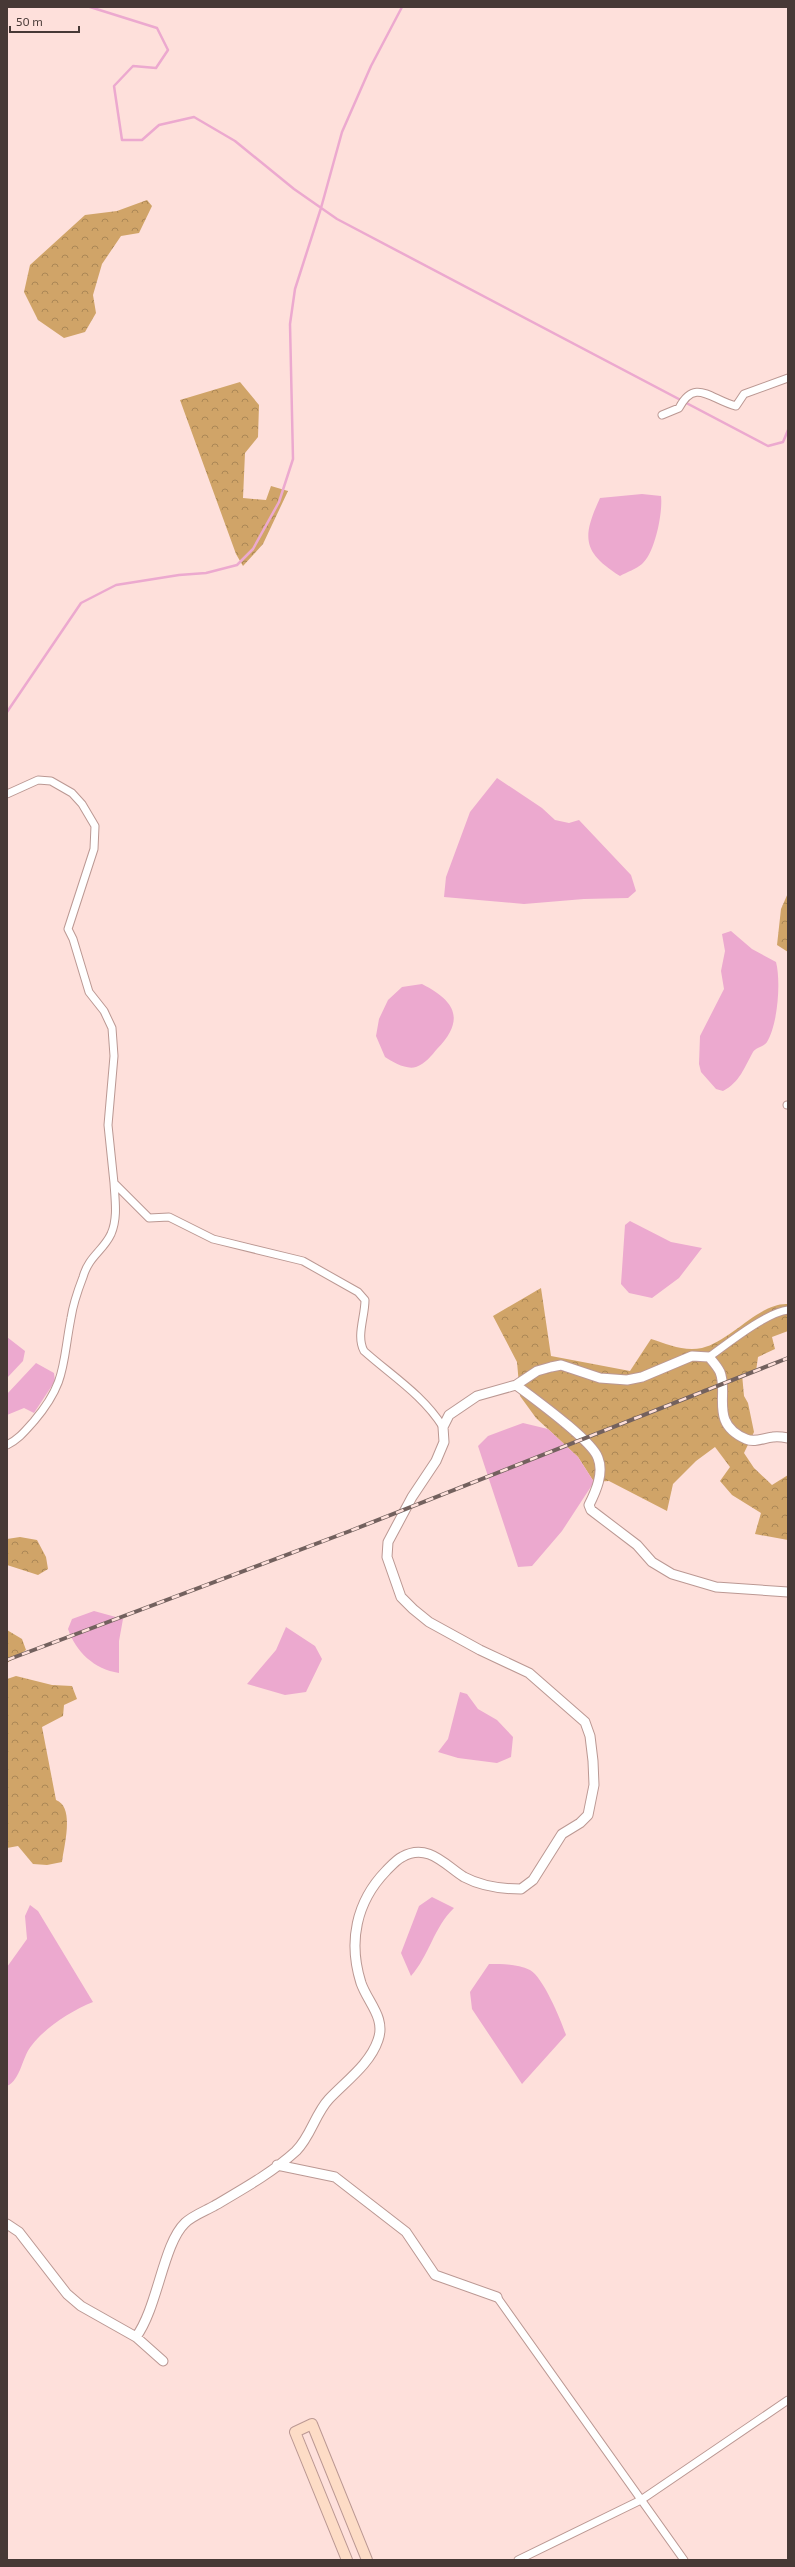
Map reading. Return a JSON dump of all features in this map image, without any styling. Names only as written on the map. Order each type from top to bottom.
[{"type":"main road","points":[[347,2560],[295,2432],[312,2424],[367,2560]]},
{"type":"street","points":[[662,415],[679,408],[683,399],[690,393],[703,393],[736,406],[744,394],[788,378]]},
{"type":"street","points":[[7,794],[15,792],[38,780],[51,781],[77,798],[96,826],[94,849],[68,929],[74,939],[89,992],[104,1011],[112,1028],[114,1056],[108,1125],[114,1183],[114,1223],[110,1235],[91,1257],[83,1275],[71,1317],[67,1349],[58,1385],[42,1412],[22,1436],[7,1445]]},
{"type":"street","points":[[114,1183],[149,1218],[169,1217],[213,1239],[303,1261],[358,1292],[365,1300],[360,1336],[360,1344],[364,1351],[417,1395],[435,1413],[443,1427],[444,1442],[436,1461],[412,1497],[388,1542],[387,1557],[401,1597],[429,1622],[480,1650],[529,1673],[585,1722],[590,1736],[594,1761],[592,1801],[588,1815],[580,1823],[562,1834],[533,1880],[521,1890],[494,1887],[465,1878],[440,1858],[423,1853],[403,1856],[380,1877],[359,1912],[355,1933],[357,1967],[361,1984],[367,1998],[380,2020],[381,2032],[378,2043],[346,2084],[319,2111],[308,2136],[296,2150],[277,2165],[185,2223],[169,2253],[144,2325],[136,2337]]},
{"type":"street","points":[[443,1427],[448,1415],[477,1396],[516,1385],[537,1371],[561,1365],[600,1378],[627,1380],[642,1377],[692,1356],[709,1357],[751,1327],[780,1311],[788,1310]]},
{"type":"street","points":[[709,1357],[720,1373],[720,1403],[726,1421],[734,1430],[746,1439],[760,1440],[772,1437],[788,1438]]},
{"type":"street","points":[[516,1385],[585,1441],[598,1457],[600,1472],[597,1486],[589,1505],[591,1510],[637,1545],[652,1562],[672,1574],[716,1587],[788,1592]]},
{"type":"street","points":[[277,2165],[335,2177],[406,2232],[435,2275],[497,2297],[684,2560]]},
{"type":"street","points":[[7,2224],[19,2232],[67,2294],[81,2306],[136,2337],[164,2361]]},
{"type":"street","points":[[518,2560],[641,2500],[788,2400]]},
{"type":"green space","points":[[147,200],[152,206],[139,233],[121,236],[102,264],[93,295],[96,313],[85,332],[64,338],[38,320],[24,292],[30,265],[85,215],[117,211]]},
{"type":"green space","points":[[240,382],[259,405],[258,437],[245,453],[243,498],[266,500],[271,486],[288,491],[263,544],[243,566],[236,554],[180,400]]},
{"type":"green space","points":[[788,893],[788,952],[777,945],[781,909]]},
{"type":"green space","points":[[541,1288],[551,1356],[630,1371],[651,1339],[682,1348],[702,1348],[724,1338],[767,1309],[777,1305],[788,1304],[788,1331],[772,1337],[775,1349],[758,1357],[756,1371],[742,1374],[744,1396],[748,1403],[754,1432],[744,1453],[754,1468],[772,1485],[788,1475],[788,1540],[755,1534],[761,1513],[732,1495],[720,1481],[730,1467],[715,1447],[696,1461],[673,1484],[667,1511],[609,1481],[594,1482],[578,1457],[536,1418],[520,1396],[517,1362],[493,1316]]},
{"type":"green space","points":[[20,1537],[37,1540],[46,1557],[48,1569],[38,1575],[7,1565],[7,1539]]},
{"type":"green space","points":[[7,1630],[22,1639],[26,1650],[7,1663]]},
{"type":"green space","points":[[16,1676],[52,1685],[72,1686],[77,1699],[64,1705],[63,1716],[42,1727],[56,1800],[62,1804],[67,1818],[62,1862],[47,1865],[33,1864],[18,1846],[7,1848],[7,1679]]},
{"type":"shaded area","points":[[642,494],[661,496],[661,512],[657,532],[647,559],[640,566],[620,576],[598,559],[592,551],[588,533],[590,523],[600,498]]},
{"type":"shaded area","points":[[497,778],[542,808],[555,820],[569,823],[579,820],[631,875],[636,891],[628,898],[584,899],[524,904],[444,897],[446,877],[470,812]]},
{"type":"shaded area","points":[[731,931],[752,949],[776,962],[778,970],[778,1002],[774,1025],[767,1042],[754,1050],[738,1079],[723,1091],[716,1089],[701,1072],[699,1064],[700,1036],[724,989],[721,971],[725,951],[722,934]]},
{"type":"shaded area","points":[[422,984],[433,990],[449,1004],[453,1012],[454,1020],[452,1029],[431,1057],[419,1066],[412,1068],[400,1065],[385,1057],[376,1036],[379,1019],[388,1000],[402,987]]},
{"type":"shaded area","points":[[630,1221],[671,1242],[702,1248],[679,1278],[652,1298],[629,1293],[621,1284],[625,1225]]},
{"type":"shaded area","points":[[7,1337],[25,1351],[23,1361],[7,1378]]},
{"type":"shaded area","points":[[36,1363],[54,1373],[55,1381],[34,1413],[24,1408],[7,1415],[7,1394]]},
{"type":"shaded area","points":[[523,1423],[548,1429],[578,1457],[594,1482],[562,1531],[532,1566],[518,1567],[478,1446],[488,1436]]},
{"type":"shaded area","points":[[94,1611],[123,1619],[119,1641],[119,1673],[102,1668],[87,1658],[71,1637],[68,1629],[72,1619]]},
{"type":"shaded area","points":[[286,1627],[315,1646],[322,1659],[306,1692],[285,1695],[247,1684],[276,1650]]},
{"type":"shaded area","points":[[460,1692],[467,1694],[478,1709],[497,1720],[513,1737],[511,1757],[497,1763],[458,1758],[438,1752],[448,1739]]},
{"type":"shaded area","points":[[432,1897],[454,1908],[441,1924],[422,1960],[411,1976],[401,1953],[419,1906]]},
{"type":"shaded area","points":[[30,1905],[38,1911],[93,2002],[76,2010],[52,2025],[38,2038],[26,2055],[15,2079],[7,2086],[7,1967],[27,1939],[25,1916]]},
{"type":"shaded area","points":[[489,1964],[515,1965],[530,1970],[535,1974],[546,1990],[566,2035],[522,2084],[472,2009],[470,1992]]},
{"type":"waterway","points":[[90,7],[157,28],[168,50],[156,68],[133,66],[114,86],[122,140],[142,140],[159,125],[194,117],[235,141],[294,189],[337,219],[768,446],[783,442],[788,430]]},
{"type":"waterway","points":[[7,712],[81,603],[116,585],[179,575],[206,573],[237,565],[253,549],[279,502],[293,459],[290,324],[295,289],[321,208],[342,132],[371,66],[402,7]]},
{"type":"railway","points":[[7,1660],[350,1531],[788,1358]]}]
